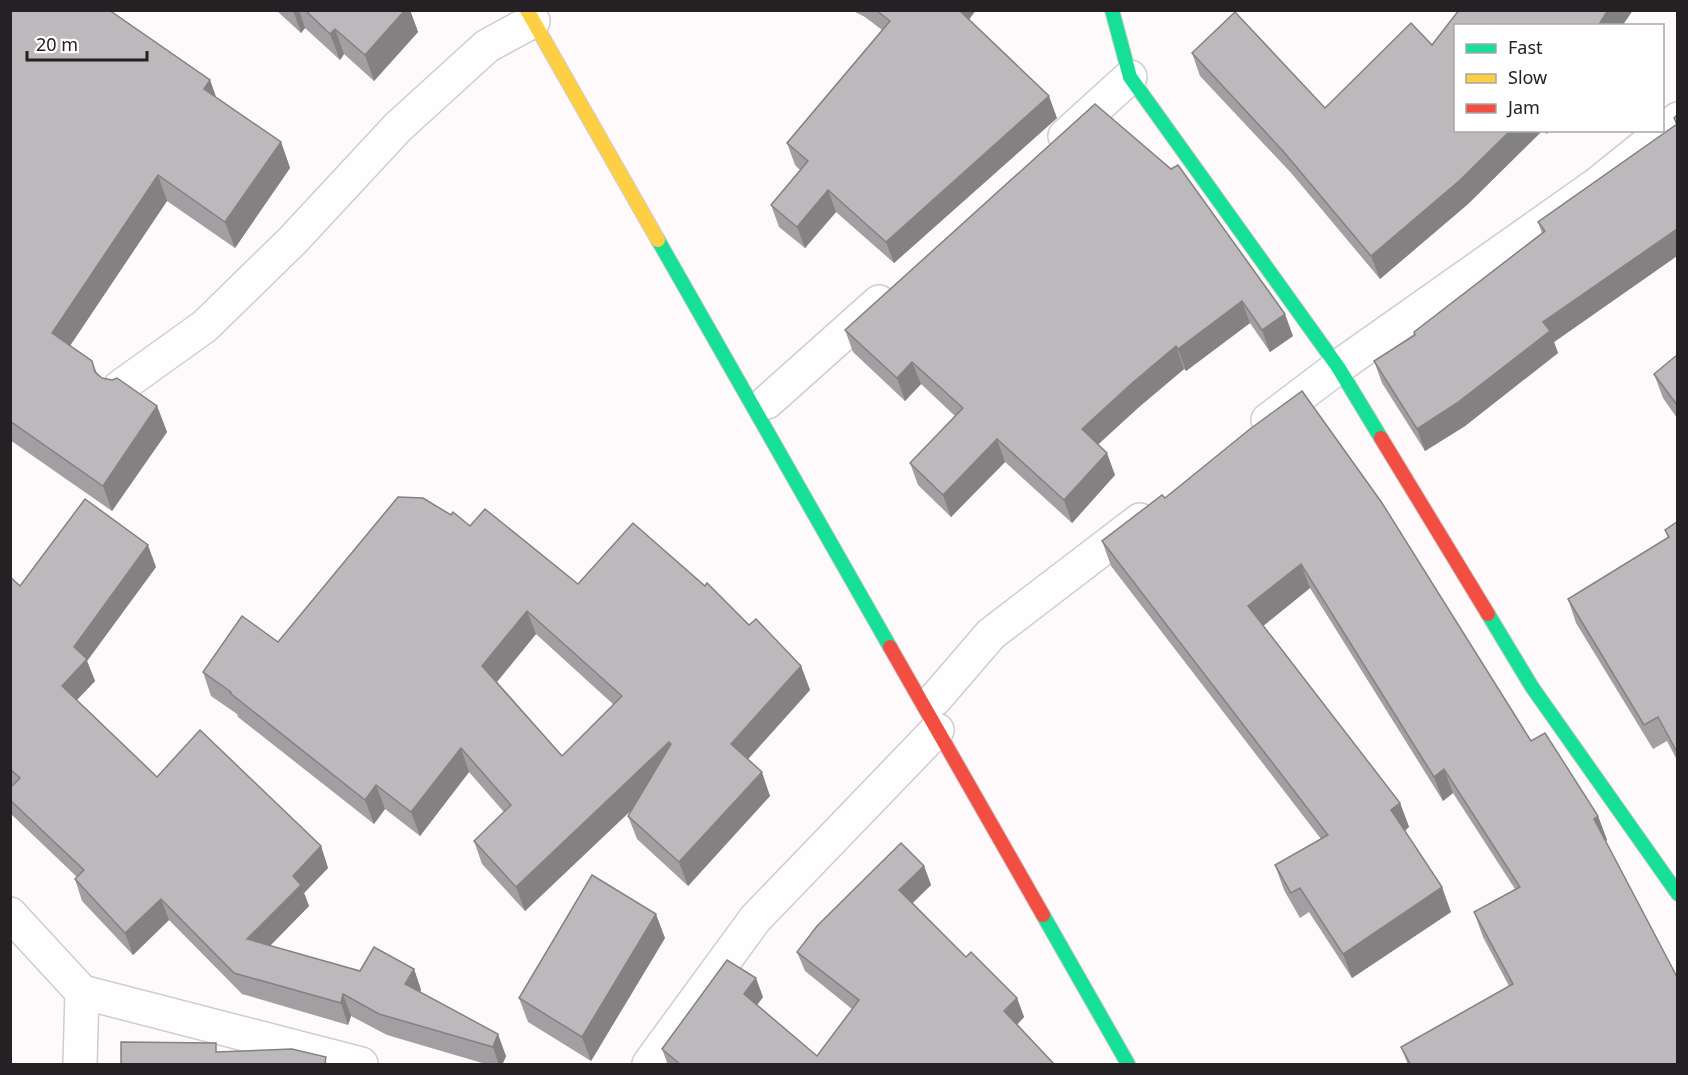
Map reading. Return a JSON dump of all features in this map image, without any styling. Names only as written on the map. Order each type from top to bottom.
[{"type":"main road","points":[[1112,10],[1130,77],[1338,367],[1532,687],[1677,894]]},
{"type":"main road","points":[[530,16],[942,720]]},
{"type":"main road","points":[[889,617],[1128,1065]]},
{"type":"street","points":[[120,387],[205,326],[293,240],[398,127],[487,46],[530,16]]},
{"type":"street","points":[[1042,156],[1130,77]]},
{"type":"street","points":[[1664,130],[1677,119]]},
{"type":"street","points":[[1244,439],[1338,367],[1596,185],[1661,132]]},
{"type":"street","points":[[767,402],[900,283]]},
{"type":"street","points":[[649,1065],[754,919],[942,720],[992,634],[1160,504]]},
{"type":"street","points":[[10,914],[82,992],[361,1065]]},
{"type":"street","points":[[80,1065],[82,992]]},
{"type":"building","points":[[10,10],[109,10],[210,80],[204,89],[281,142],[225,222],[158,175],[52,333],[92,361],[95,372],[102,378],[112,380],[117,378],[157,406],[103,486],[10,421]]},
{"type":"building","points":[[305,10],[405,10],[365,55],[335,29],[330,34]]},
{"type":"building","points":[[876,10],[959,10],[1049,96],[886,242],[828,190],[797,227],[771,205],[808,161],[787,143],[890,21]]},
{"type":"building","points":[[1459,10],[1608,10],[1599,24],[1454,24],[1454,132],[1509,132],[1459,181],[1371,256],[1283,151],[1192,53],[1235,12],[1325,108],[1411,23],[1432,45]]},
{"type":"building","points":[[1095,104],[1171,169],[1178,165],[1285,314],[1262,330],[1242,301],[1178,349],[1176,346],[1082,429],[1107,453],[1064,500],[997,439],[943,495],[910,463],[963,408],[912,362],[897,378],[845,330]]},
{"type":"building","points":[[1677,124],[1677,229],[1543,322],[1550,331],[1457,403],[1417,429],[1374,361],[1415,335],[1414,332],[1545,231],[1538,222]]},
{"type":"building","points":[[1677,355],[1677,405],[1654,374]]},
{"type":"building","points":[[1302,391],[1382,503],[1531,741],[1545,733],[1598,816],[1594,819],[1677,977],[1677,1065],[1411,1065],[1401,1047],[1513,984],[1474,912],[1520,887],[1444,769],[1434,777],[1301,564],[1248,606],[1400,803],[1391,810],[1442,887],[1343,954],[1300,888],[1291,893],[1275,865],[1328,835],[1102,541],[1162,495],[1165,498],[1250,429]]},
{"type":"building","points":[[398,497],[423,498],[451,515],[453,512],[470,526],[485,509],[578,584],[633,523],[705,586],[707,583],[749,625],[756,619],[801,666],[731,744],[762,772],[679,862],[628,816],[671,744],[669,742],[516,887],[474,841],[511,805],[461,748],[411,812],[376,785],[365,800],[203,672],[242,616],[278,642]],"holes":[[[527,611],[622,696],[562,756],[482,666]]]},
{"type":"building","points":[[85,499],[148,545],[74,647],[87,659],[62,686],[157,777],[200,730],[321,846],[293,876],[301,885],[247,939],[360,971],[374,947],[414,969],[405,984],[498,1034],[493,1047],[379,1014],[343,994],[341,1003],[234,973],[161,899],[125,933],[75,879],[84,870],[10,800],[10,788],[20,778],[10,769],[10,577],[20,586]]},
{"type":"building","points":[[1677,522],[1677,752],[1658,717],[1644,725],[1568,599],[1669,537],[1665,530]]},
{"type":"building","points":[[901,843],[924,866],[899,890],[966,957],[971,952],[1017,998],[1004,1011],[1055,1065],[681,1065],[662,1049],[727,960],[756,978],[744,994],[817,1056],[859,1000],[797,952],[817,926]]},
{"type":"building","points":[[592,875],[656,914],[582,1037],[519,998]]},
{"type":"building","points":[[121,1042],[216,1043],[216,1052],[292,1049],[326,1057],[325,1063],[330,1065],[121,1065]]},
{"type":"traffic: fast","points":[[1112,10],[1130,77],[1338,367],[1381,438]]},
{"type":"traffic: fast","points":[[658,240],[890,647]]},
{"type":"traffic: fast","points":[[1488,614],[1532,687],[1678,894]]},
{"type":"traffic: fast","points":[[1043,915],[1128,1064]]},
{"type":"traffic: slow","points":[[527,10],[658,240]]},
{"type":"traffic: jam","points":[[1381,438],[1488,614]]},
{"type":"traffic: jam","points":[[890,647],[1043,915]]}]
